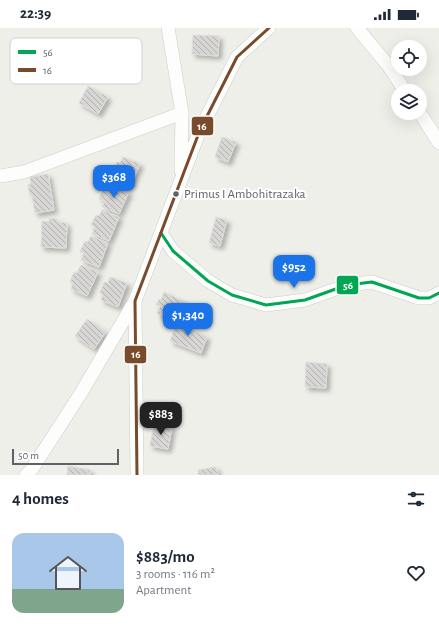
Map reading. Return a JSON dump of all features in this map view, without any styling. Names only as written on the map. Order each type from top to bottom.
[{"type":"street","points":[[168,28],[182,113],[180,182]]},
{"type":"street","points":[[26,475],[32,469],[81,393],[135,301],[200,130],[237,57],[269,28]]},
{"type":"street","points":[[357,28],[388,65],[400,84]]},
{"type":"street","points":[[0,176],[24,172],[182,113]]},
{"type":"street","points":[[424,120],[439,143]]},
{"type":"street","points":[[161,233],[173,252],[208,281],[232,295],[266,305],[305,300],[347,285],[372,282],[419,298],[429,298],[439,293]]},
{"type":"street","points":[[135,301],[137,475]]},
{"type":"building","points":[[193,35],[219,36],[218,56],[192,54]]},
{"type":"building","points":[[88,86],[108,97],[98,114],[79,103]]},
{"type":"building","points":[[222,137],[236,142],[228,162],[215,157]]},
{"type":"building","points":[[123,157],[140,164],[130,187],[113,180],[116,174],[113,173],[117,162],[120,163]]},
{"type":"building","points":[[48,174],[54,210],[35,213],[32,195],[30,195],[28,185],[31,184],[30,177]]},
{"type":"building","points":[[112,184],[129,192],[119,214],[102,207],[105,201],[99,199],[104,188],[110,190]]},
{"type":"building","points":[[102,210],[119,217],[109,241],[92,234],[95,227],[91,225],[96,215],[99,216]]},
{"type":"building","points":[[216,217],[227,220],[220,246],[209,243]]},
{"type":"building","points":[[49,218],[57,219],[57,222],[67,223],[66,248],[41,247],[42,221],[49,222]]},
{"type":"building","points":[[91,236],[108,243],[99,267],[81,260],[84,253],[80,252],[85,241],[88,242]]},
{"type":"building","points":[[81,265],[98,272],[87,296],[71,289],[73,283],[70,282],[74,272],[77,273]]},
{"type":"building","points":[[110,277],[127,283],[118,307],[101,300],[103,294],[100,293],[104,282],[108,283]]},
{"type":"building","points":[[164,292],[185,302],[175,322],[157,313],[160,306],[156,305],[159,299],[161,300]]},
{"type":"building","points":[[179,317],[190,321],[187,328],[207,337],[201,353],[170,341]]},
{"type":"building","points":[[87,319],[106,332],[94,349],[75,336]]},
{"type":"building","points":[[306,362],[327,364],[326,388],[305,387]]},
{"type":"building","points":[[154,424],[172,427],[168,449],[150,446]]},
{"type":"building","points":[[68,466],[90,470],[90,475],[67,475]]},
{"type":"building","points":[[216,467],[218,475],[199,475],[198,470]]},
{"type":"transit line","name":"16","points":[[137,475],[135,301],[200,130],[237,57],[269,28]]},
{"type":"transit line","name":"56","points":[[161,233],[173,251],[208,281],[232,295],[266,305],[305,300],[347,285],[372,282],[419,298],[429,298],[439,293]]},
{"type":"place","name":"Primus I Ambohitrazaka","points":[[176,194]]}]
